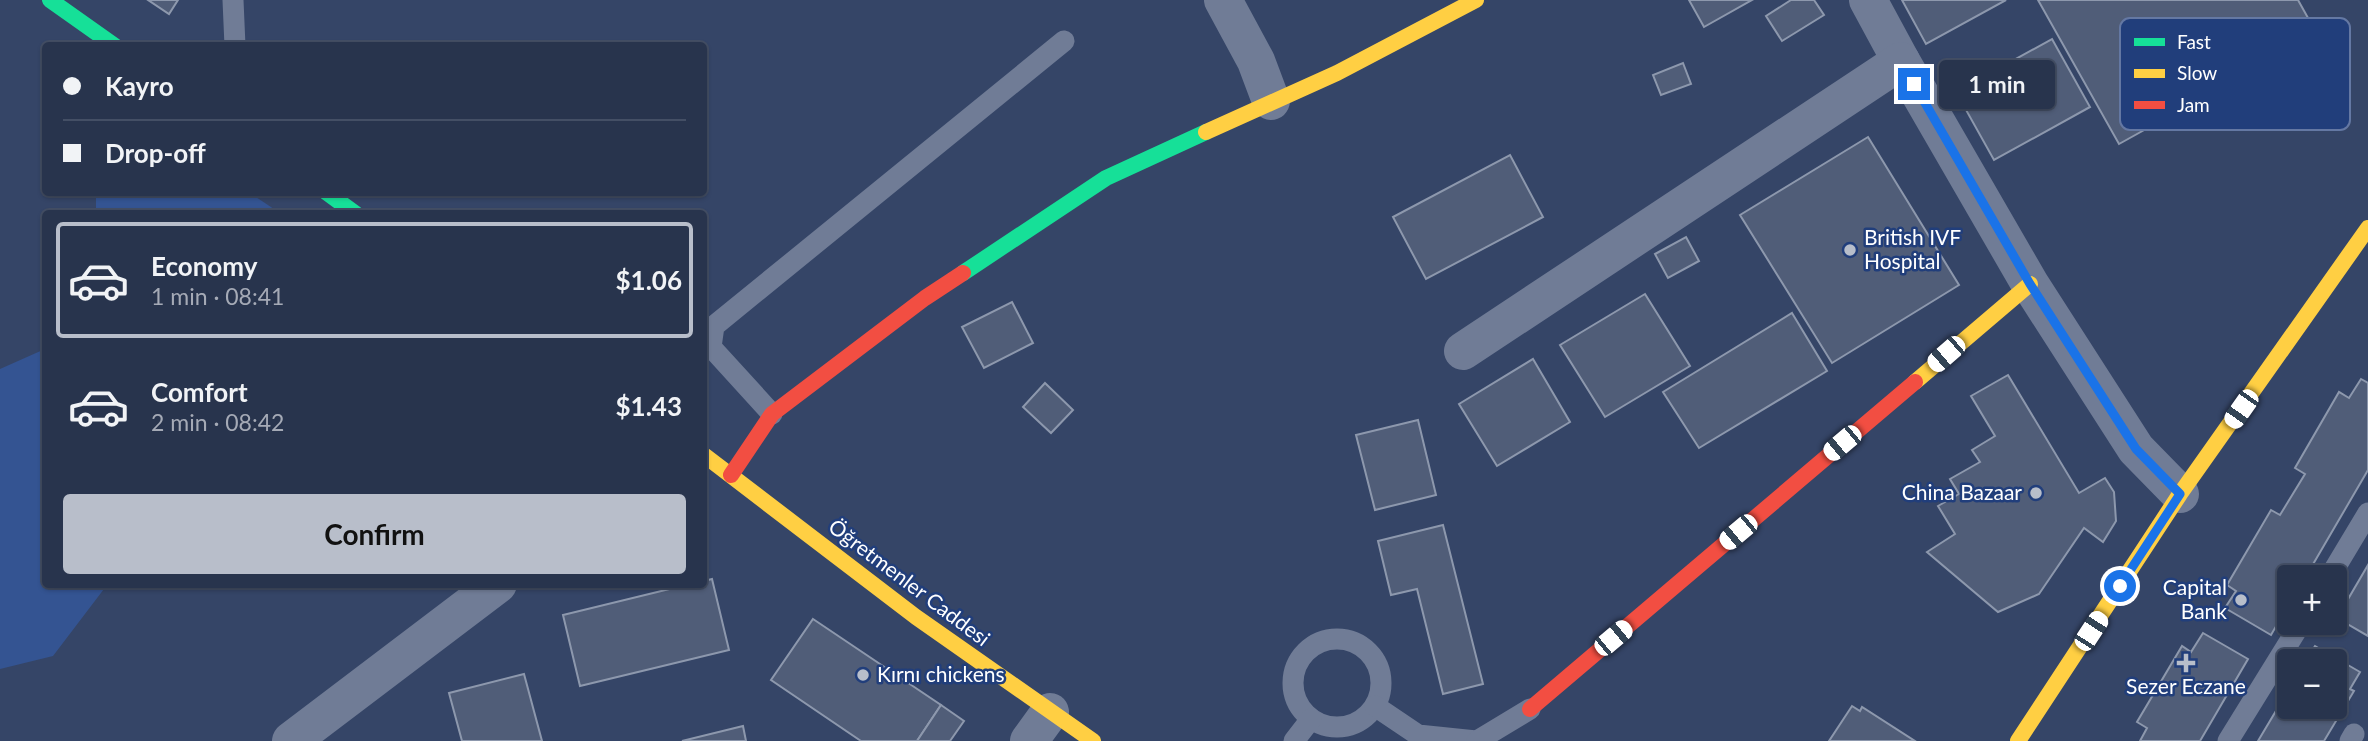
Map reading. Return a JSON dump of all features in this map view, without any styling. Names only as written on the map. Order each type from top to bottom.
[{"type":"street","points":[[50,0],[109,42]]},
{"type":"street","points":[[1223,0],[1256,61],[1271,101]]},
{"type":"street","points":[[731,475],[772,414],[925,299],[1106,178],[1337,73],[1476,0]]},
{"type":"street","points":[[1868,0],[2030,284],[2136,449],[2180,494]]},
{"type":"street","points":[[1463,351],[1901,61]]},
{"type":"street","points":[[331,196],[351,210]]},
{"type":"street","points":[[2018,741],[2180,494],[2368,228]]},
{"type":"street","points":[[1530,709],[2030,284]]},
{"type":"street","name":"Öğretmenler Caddesi","points":[[707,457],[916,617],[1040,726],[1093,741]]},
{"type":"street","points":[[290,741],[493,588]]},
{"type":"lane","points":[[233,0],[235,42]]},
{"type":"lane","points":[[772,414],[711,347],[714,326],[1064,41]]},
{"type":"lane","points":[[2337,565],[2368,513]]},
{"type":"lane","points":[[2228,741],[2294,635]]},
{"type":"lane","points":[[1343,639],[1357,644],[1369,653],[1377,665],[1381,686],[1375,706],[1353,725],[1324,726],[1301,709],[1295,696],[1293,681],[1296,667],[1304,654],[1315,645],[1343,639]]},
{"type":"lane","points":[[1375,706],[1418,735],[1477,741],[1530,709]]},
{"type":"lane","points":[[1294,741],[1311,719]]},
{"type":"shaded area","points":[[96,196],[254,196],[276,210],[96,210]]},
{"type":"shaded area","points":[[42,350],[42,588],[105,588],[53,656],[0,669],[0,369]]},
{"type":"building","points":[[148,0],[178,0],[169,14]]},
{"type":"building","points":[[1689,0],[1752,0],[1704,27]]},
{"type":"building","points":[[1791,0],[1814,0],[1824,15],[1782,41],[1766,16]]},
{"type":"building","points":[[1902,0],[2006,0],[1926,44]]},
{"type":"building","points":[[2038,0],[2298,0],[2308,18],[2120,18],[2120,130],[2144,130],[2119,144]]},
{"type":"building","points":[[2052,39],[2090,107],[1994,160],[1956,92]]},
{"type":"building","points":[[1683,63],[1691,84],[1661,95],[1653,75]]},
{"type":"building","name":"British IVF Hospital","points":[[1868,137],[1959,285],[1832,363],[1740,215]]},
{"type":"building","points":[[1510,155],[1543,217],[1426,279],[1393,217]]},
{"type":"building","points":[[1686,237],[1699,261],[1668,278],[1655,254]]},
{"type":"building","points":[[1645,294],[1690,366],[1605,417],[1560,345]]},
{"type":"building","points":[[1012,302],[1033,343],[984,368],[962,327]]},
{"type":"building","points":[[1792,313],[1827,371],[1699,448],[1663,392]]},
{"type":"building","points":[[1533,359],[1570,422],[1497,466],[1459,404]]},
{"type":"building","name":"China Bazaar","points":[[2008,375],[2079,493],[2105,478],[2114,492],[2116,521],[2103,542],[2084,528],[2039,594],[1998,612],[1927,552],[1955,534],[1938,506],[1959,494],[1950,479],[1980,462],[1972,450],[1995,436],[1971,396]]},
{"type":"building","points":[[2361,379],[2368,383],[2368,470],[2313,565],[2277,565],[2277,625],[2271,635],[2225,608],[2236,591],[2227,585],[2271,510],[2280,515],[2305,474],[2295,468],[2339,392],[2349,398]]},
{"type":"building","points":[[1045,383],[1073,410],[1051,433],[1023,407]]},
{"type":"building","points":[[1418,420],[1436,495],[1375,510],[1356,435]]},
{"type":"building","points":[[1443,525],[1483,684],[1443,694],[1417,589],[1391,595],[1378,541]]},
{"type":"building","points":[[2368,565],[2368,636],[2347,624],[2347,601]]},
{"type":"building","points":[[712,579],[729,650],[580,686],[563,615],[674,588],[707,588],[707,580]]},
{"type":"building","points":[[813,619],[941,705],[917,741],[861,741],[771,680]]},
{"type":"building","points":[[2203,633],[2248,659],[2200,741],[2140,741],[2147,728],[2137,722],[2182,646],[2191,652]]},
{"type":"building","points":[[2347,664],[2360,672],[2350,689],[2354,691],[2347,703]]},
{"type":"building","points":[[524,674],[542,741],[462,741],[449,693]]},
{"type":"building","points":[[941,705],[964,721],[950,741],[917,741]]},
{"type":"building","points":[[1852,706],[1860,711],[1862,707],[1915,741],[1829,741]]},
{"type":"building","points":[[2277,709],[2277,719],[2337,719],[2324,741],[2258,741]]},
{"type":"building","points":[[743,726],[746,741],[682,741]]},
{"type":"traffic: fast","points":[[50,0],[109,42]]},
{"type":"traffic: fast","points":[[963,273],[1106,178],[1206,132]]},
{"type":"traffic: fast","points":[[331,196],[351,210]]},
{"type":"traffic: slow","points":[[1206,132],[1337,73],[1476,0]]},
{"type":"traffic: slow","points":[[2018,741],[2180,494],[2368,228]]},
{"type":"traffic: slow","points":[[1915,382],[2030,284]]},
{"type":"traffic: slow","points":[[707,457],[916,617],[1093,741]]},
{"type":"traffic: jam","points":[[731,475],[772,414],[925,298],[963,273]]},
{"type":"traffic: jam","points":[[1530,709],[1915,382]]},
{"type":"place","name":"British IVF Hospital","points":[[1850,250]]},
{"type":"place","name":"China Bazaar","points":[[2036,493]]},
{"type":"place","name":"Capital Bank","points":[[2241,600]]},
{"type":"place","name":"Sezer Eczane","points":[[2186,663]]},
{"type":"place","name":"Kırnı chickens","points":[[863,675]]},
{"type":"route","points":[[1914,84],[2030,284],[2136,449],[2180,494],[2120,586]]}]
